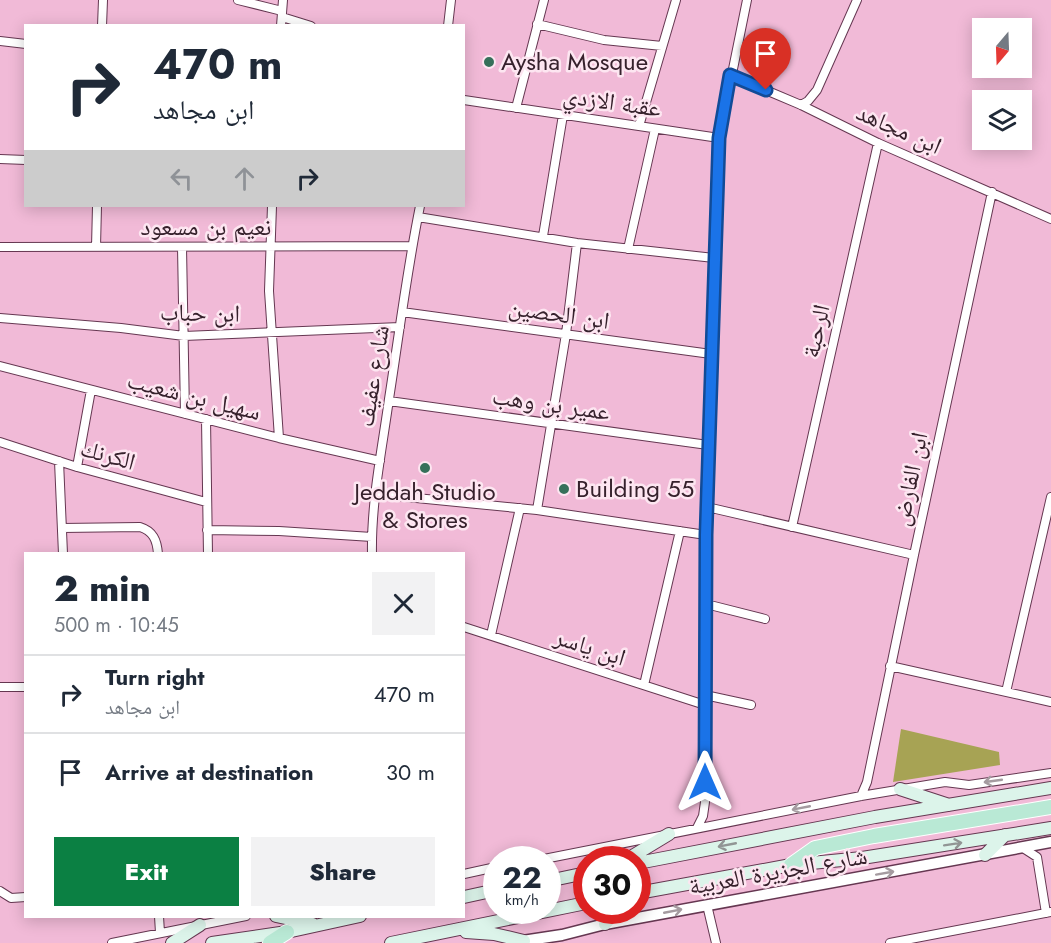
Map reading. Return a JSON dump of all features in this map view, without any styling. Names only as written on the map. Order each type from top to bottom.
[{"type":"main road","name":"شارع الجزيرة العربية","points":[[651,860],[875,817],[1051,788]]},
{"type":"main road","points":[[900,789],[950,806]]},
{"type":"main road","points":[[791,865],[815,848],[1051,807]]},
{"type":"main road","name":"شارع الجزيرة العربية","points":[[651,892],[791,865],[862,858],[1051,828]]},
{"type":"main road","points":[[650,846],[669,834]]},
{"type":"main road","points":[[985,855],[1005,835]]},
{"type":"main road","points":[[465,897],[483,893]]},
{"type":"main road","points":[[391,943],[573,906]]},
{"type":"main road","points":[[285,918],[317,925]]},
{"type":"main road","points":[[212,943],[287,932],[350,918]]},
{"type":"main road","points":[[172,943],[206,923]]},
{"type":"main road","points":[[270,943],[287,932]]},
{"type":"main road","points":[[441,932],[494,934],[518,942]]},
{"type":"street","points":[[102,24],[103,0]]},
{"type":"street","points":[[238,0],[282,18],[304,24]]},
{"type":"street","points":[[282,0],[282,18]]},
{"type":"street","points":[[448,24],[451,0]]},
{"type":"street","points":[[516,108],[544,0]]},
{"type":"street","points":[[639,126],[676,0]]},
{"type":"street","points":[[697,828],[703,816],[705,802],[706,507],[719,138],[746,0]]},
{"type":"street","points":[[821,115],[815,99],[817,90],[857,0]]},
{"type":"street","points":[[537,24],[604,40],[662,46]]},
{"type":"street","points":[[0,41],[24,44]]},
{"type":"street","name":"ابن مجاهد","points":[[730,75],[1051,219]]},
{"type":"street","points":[[801,105],[808,101],[817,90]]},
{"type":"street","name":"عقبة الازدي","points":[[465,100],[719,138]]},
{"type":"street","points":[[543,236],[563,115]]},
{"type":"street","points":[[628,249],[655,129]]},
{"type":"street","name":"الرحبة","points":[[792,527],[878,143]]},
{"type":"street","points":[[0,159],[24,160]]},
{"type":"street","name":"ابن الفارض","points":[[861,796],[869,774],[992,192]]},
{"type":"street","points":[[96,247],[97,207]]},
{"type":"street","points":[[272,207],[269,291],[279,438]]},
{"type":"street","name":"شارع عفيف","points":[[372,552],[380,461],[420,207]]},
{"type":"street","points":[[418,217],[577,243],[714,258]]},
{"type":"street","points":[[537,510],[566,334],[577,243]]},
{"type":"street","points":[[182,246],[185,414]]},
{"type":"street","name":"نعيم بن مسعود","points":[[0,247],[412,246]]},
{"type":"street","name":"ابن الحصين","points":[[402,312],[711,354]]},
{"type":"street","name":"ابن حباب","points":[[0,318],[121,328],[184,336],[400,327]]},
{"type":"street","name":"سهيل بن شعيب","points":[[0,366],[279,438],[380,461]]},
{"type":"street","points":[[77,467],[91,390]]},
{"type":"street","name":"عمير بن وهب","points":[[389,401],[708,445]]},
{"type":"street","points":[[206,419],[208,552]]},
{"type":"street","name":"الكرنك","points":[[0,442],[77,467],[206,502]]},
{"type":"street","points":[[59,461],[63,552]]},
{"type":"street","points":[[376,494],[537,510],[706,535]]},
{"type":"street","points":[[1006,692],[1051,497]]},
{"type":"street","points":[[706,507],[914,555]]},
{"type":"street","points":[[491,635],[520,508]]},
{"type":"street","points":[[62,528],[140,527],[148,530],[156,539],[158,552]]},
{"type":"street","points":[[207,530],[279,531],[372,537]]},
{"type":"street","points":[[644,685],[680,531]]},
{"type":"street","points":[[706,604],[765,619]]},
{"type":"street","name":"ابن ياسر","points":[[465,627],[705,705]]},
{"type":"street","points":[[891,666],[1051,702]]},
{"type":"street","points":[[0,687],[24,687]]},
{"type":"street","points":[[705,695],[752,705]]},
{"type":"street","points":[[561,856],[900,789],[945,782],[969,785],[1051,773]]},
{"type":"street","points":[[869,774],[874,785],[883,792]]},
{"type":"street","points":[[705,802],[710,814],[718,824]]},
{"type":"street","name":"شارع الجزيرة العربية","points":[[651,915],[1051,842]]},
{"type":"street","points":[[890,943],[1049,913],[1036,857],[1023,848]]},
{"type":"street","points":[[465,874],[483,870]]},
{"type":"street","points":[[0,891],[11,898],[24,897]]},
{"type":"street","points":[[707,905],[716,943]]},
{"type":"street","points":[[159,918],[160,933]]},
{"type":"street","points":[[206,923],[216,918]]},
{"type":"street","points":[[112,943],[235,918]]},
{"type":"street","name":"شارع الجزيرة العربية","points":[[518,942],[554,940],[605,924]]},
{"type":"street","points":[[575,943],[584,929]]},
{"type":"shaded area","points":[[901,729],[999,752],[1000,765],[893,782]]},
{"type":"place","name":"Aysha Mosque","points":[[489,62]]},
{"type":"place","name":"Jeddah Studio & Stores","points":[[425,468]]},
{"type":"place","name":"Building 55","points":[[564,489]]},
{"type":"route","points":[[705,782],[706,535],[719,138],[730,75],[766,90]]}]
